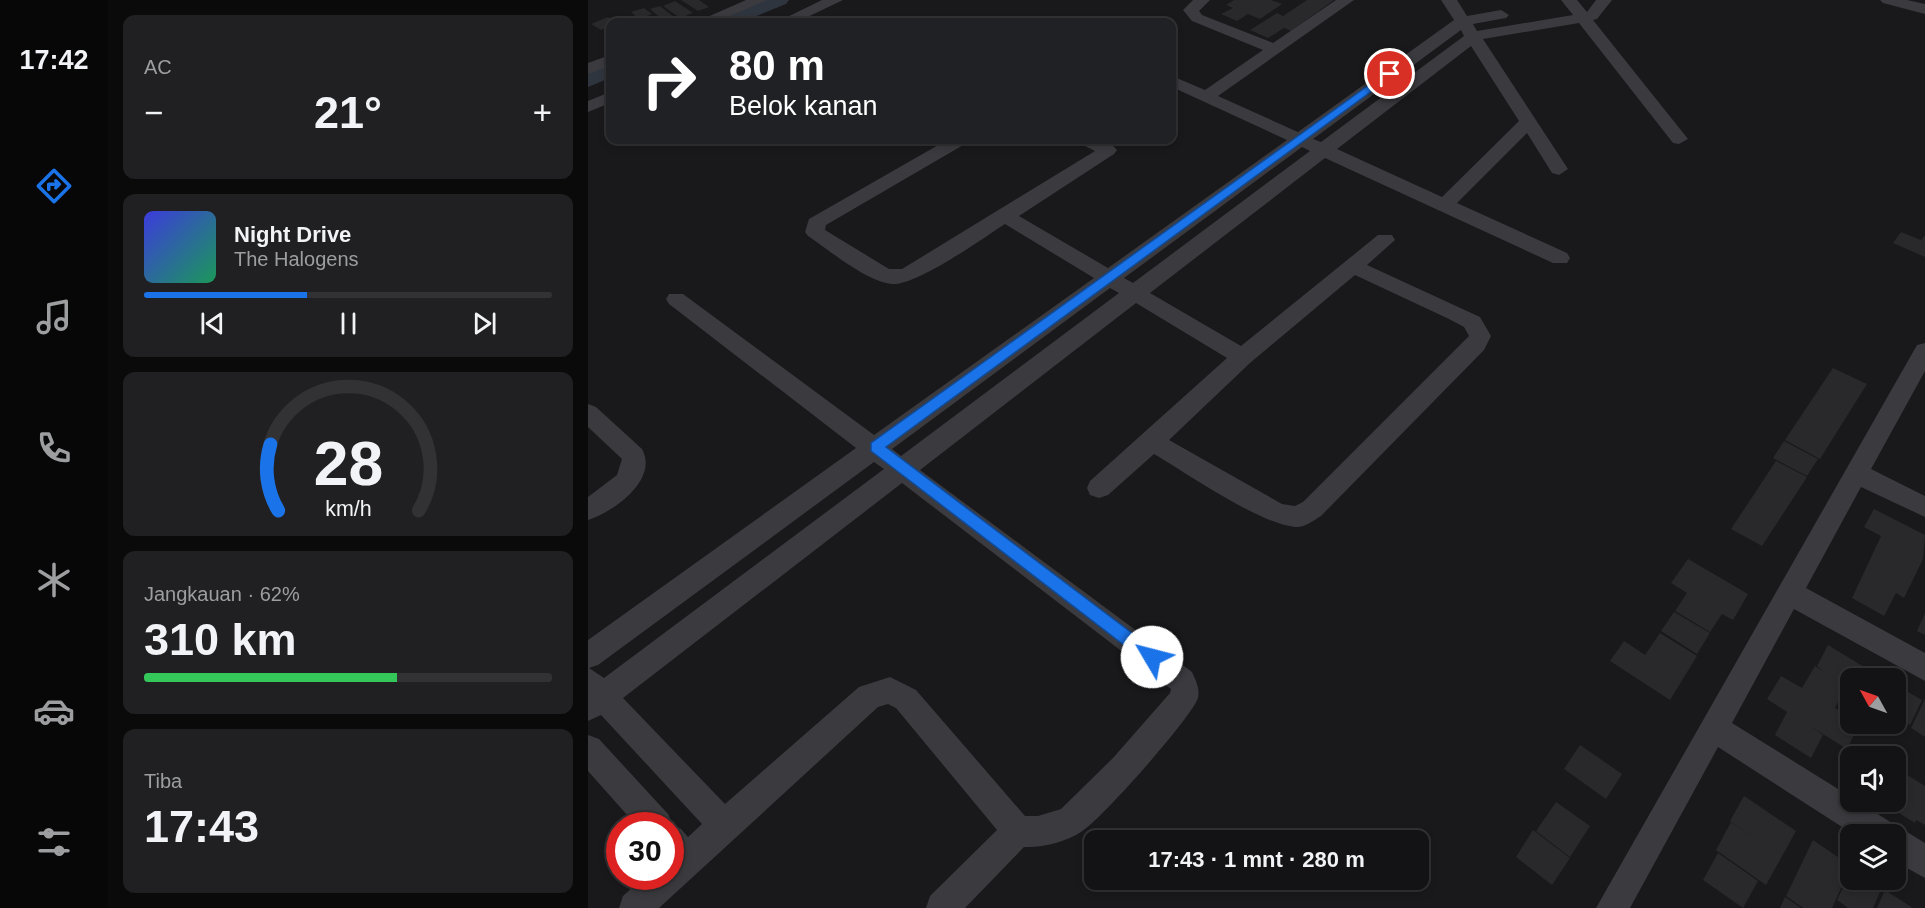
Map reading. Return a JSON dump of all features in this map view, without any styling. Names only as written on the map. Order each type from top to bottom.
[{"type":"street","points":[[720,18],[744,12],[759,0]]},
{"type":"street","points":[[794,18],[835,0]]},
{"type":"street","points":[[1202,0],[1191,10],[1197,18],[1272,48]]},
{"type":"street","points":[[1205,97],[1272,48],[1346,0]]},
{"type":"street","points":[[1449,0],[1558,169]]},
{"type":"street","points":[[1888,0],[1925,9]]},
{"type":"street","points":[[588,656],[1299,140],[1469,29],[1585,6],[1679,139]]},
{"type":"street","points":[[724,825],[593,694],[903,468],[1323,151],[1469,29]]},
{"type":"street","points":[[588,69],[606,62]]},
{"type":"street","points":[[1176,83],[1560,258]]},
{"type":"street","points":[[588,107],[606,99]]},
{"type":"street","points":[[1444,205],[1529,121]]},
{"type":"street","points":[[952,144],[824,216],[816,223],[814,232],[882,274],[893,277],[907,275],[1118,144]]},
{"type":"street","points":[[1095,144],[1108,150]]},
{"type":"street","points":[[1005,216],[1242,357]]},
{"type":"street","points":[[1099,488],[1152,442],[1242,357],[1386,240]]},
{"type":"street","points":[[1152,442],[1277,513],[1298,517],[1312,509],[1476,345],[1480,336],[1472,322],[1458,314],[1354,267]]},
{"type":"street","points":[[676,299],[876,447],[1182,681],[1185,689],[1183,699],[1171,714],[1124,768],[1071,821],[1038,832],[1018,831],[906,699],[890,690],[869,696],[724,825],[684,855]]},
{"type":"street","points":[[1618,906],[1714,728],[1925,351]]},
{"type":"street","points":[[588,413],[634,456],[634,468],[619,490],[588,510]]},
{"type":"street","points":[[1856,473],[1925,507]]},
{"type":"street","points":[[1790,592],[1925,668]]},
{"type":"street","points":[[1714,728],[1865,824]]},
{"type":"street","points":[[588,749],[645,812]]},
{"type":"street","points":[[942,908],[1018,831]]},
{"type":"street","points":[[1906,850],[1925,862]]},
{"type":"street","points":[[635,908],[650,890]]},
{"type":"building","points":[[681,0],[699,0],[709,7],[698,11]]},
{"type":"building","points":[[1234,0],[1271,0],[1282,4],[1260,19],[1248,14],[1237,21],[1221,14],[1233,8],[1226,5]]},
{"type":"building","points":[[1307,0],[1334,0],[1291,31],[1284,28],[1268,38],[1250,30],[1277,13],[1283,16]]},
{"type":"building","points":[[675,1],[693,13],[680,18],[663,6]]},
{"type":"building","points":[[660,6],[674,17],[660,18],[650,9]]},
{"type":"building","points":[[644,8],[652,14],[638,18],[631,12]]},
{"type":"building","points":[[608,17],[610,18],[606,18],[606,28],[601,30],[591,24]]},
{"type":"building","points":[[1901,232],[1921,240],[1925,235],[1925,257],[1893,243]]},
{"type":"building","points":[[1833,368],[1867,384],[1820,459],[1785,440]]},
{"type":"building","points":[[1784,441],[1818,459],[1807,476],[1773,458]]},
{"type":"building","points":[[1776,461],[1807,477],[1762,546],[1731,529]]},
{"type":"building","points":[[1874,509],[1925,535],[1923,559],[1904,598],[1896,593],[1884,616],[1852,598],[1881,536],[1864,527]]},
{"type":"building","points":[[1688,559],[1748,594],[1733,620],[1722,614],[1710,632],[1675,611],[1687,593],[1671,583]]},
{"type":"building","points":[[1674,612],[1710,633],[1697,654],[1661,631]]},
{"type":"building","points":[[1925,613],[1925,635],[1917,631]]},
{"type":"building","points":[[1660,633],[1697,656],[1670,700],[1610,661],[1624,641],[1645,655]]},
{"type":"building","points":[[1828,645],[1866,668],[1840,668],[1840,698],[1835,708],[1840,711],[1840,734],[1854,734],[1848,746],[1842,746],[1810,726],[1823,735],[1811,758],[1775,735],[1787,712],[1767,699],[1781,676],[1802,688],[1815,666],[1824,672],[1817,666]]},
{"type":"building","points":[[1906,691],[1922,700],[1910,725],[1906,723]]},
{"type":"building","points":[[1925,699],[1925,737],[1911,728]]},
{"type":"building","points":[[1580,745],[1622,774],[1606,799],[1564,769]]},
{"type":"building","points":[[1906,774],[1925,786],[1925,825],[1916,820],[1915,823],[1898,812],[1906,812]]},
{"type":"building","points":[[1744,796],[1796,831],[1766,885],[1716,850],[1731,822],[1758,840],[1730,821]]},
{"type":"building","points":[[1556,802],[1590,826],[1570,857],[1536,831]]},
{"type":"building","points":[[1533,830],[1570,858],[1552,885],[1516,857]]},
{"type":"building","points":[[1813,840],[1840,858],[1840,890],[1832,908],[1803,908],[1786,896]]},
{"type":"building","points":[[1718,853],[1758,881],[1743,908],[1703,880]]},
{"type":"building","points":[[1842,890],[1881,890],[1873,908],[1848,908],[1837,900]]},
{"type":"building","points":[[1885,890],[1913,908],[1877,908]]},
{"type":"building","points":[[1785,897],[1801,908],[1780,908]]},
{"type":"waterway","points":[[735,18],[779,0]]},
{"type":"waterway","points":[[588,80],[606,72]]},
{"type":"route","points":[[1152,657],[876,447],[1390,74]]}]
